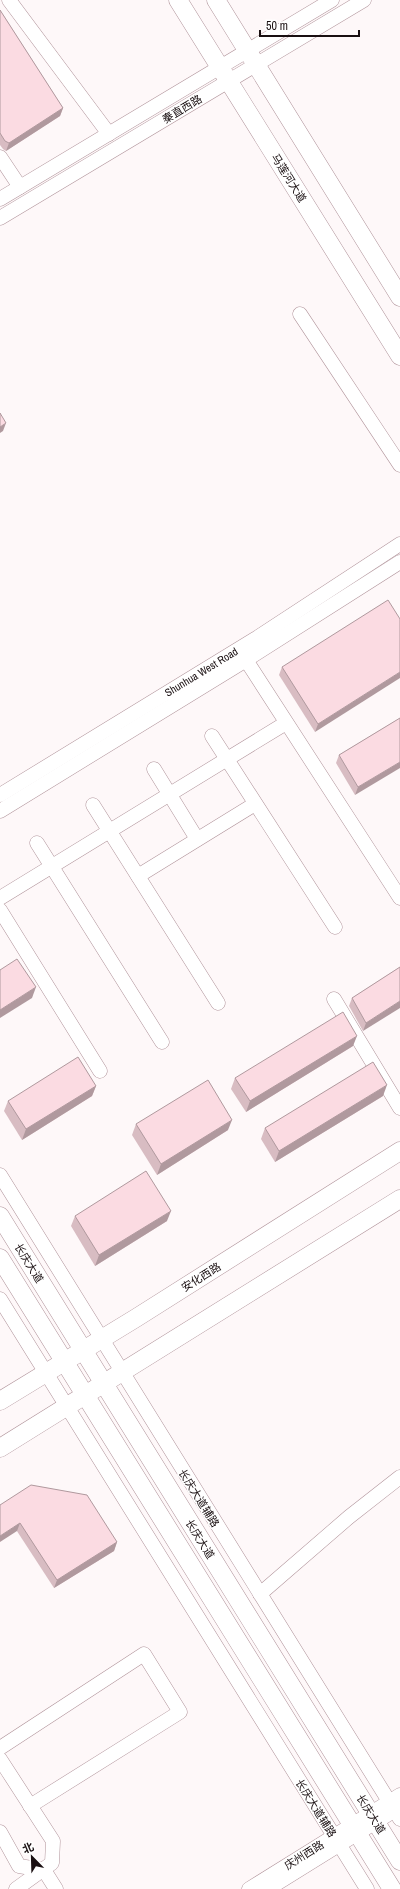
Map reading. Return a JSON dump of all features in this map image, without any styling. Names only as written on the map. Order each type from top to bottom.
[{"type":"main road","name":"马莲河大道","points":[[178,0],[400,356]]},
{"type":"main road","points":[[216,0],[400,297]]},
{"type":"main road","name":"安化西路","points":[[0,1401],[102,1339],[400,1151]]},
{"type":"main road","points":[[0,1448],[400,1199]]},
{"type":"main road","name":"长庆大道","points":[[0,1216],[400,1861]]},
{"type":"main road","name":"长庆大道","points":[[0,1258],[392,1889]]},
{"type":"street","points":[[9,0],[109,134]]},
{"type":"street","name":"秦直西路","points":[[252,58],[312,5],[332,0]]},
{"type":"street","name":"秦直西路","points":[[0,199],[109,134],[364,0]]},
{"type":"street","name":"秦直西路","points":[[0,218],[224,74]]},
{"type":"street","points":[[0,157],[20,187]]},
{"type":"street","points":[[300,314],[400,465]]},
{"type":"street","name":"Shunhua West Road","points":[[0,795],[255,639],[400,544]]},
{"type":"street","name":"Shunhua West Road","points":[[0,811],[246,660],[400,562]]},
{"type":"street","points":[[246,660],[400,898]]},
{"type":"street","points":[[0,898],[286,723]]},
{"type":"street","points":[[212,736],[335,927]]},
{"type":"street","points":[[154,769],[197,839]]},
{"type":"street","points":[[93,804],[218,1003]]},
{"type":"street","points":[[138,876],[255,804]]},
{"type":"street","points":[[37,844],[162,1042]]},
{"type":"street","points":[[0,910],[100,1072]]},
{"type":"street","points":[[334,999],[400,1108]]},
{"type":"street","name":"长庆大道辅路","points":[[0,1176],[260,1594],[397,1807]]},
{"type":"street","name":"长庆大道辅路","points":[[0,1299],[367,1889]]},
{"type":"street","points":[[260,1594],[349,1517],[400,1477]]},
{"type":"street","points":[[0,1748],[144,1654],[180,1712],[30,1806]]},
{"type":"street","points":[[0,1759],[52,1841],[52,1864],[16,1889]]},
{"type":"street","name":"庆州西路","points":[[249,1889],[373,1818],[397,1807]]},
{"type":"street","points":[[0,1832],[19,1866],[44,1870],[56,1889]]},
{"type":"street","name":"庆州西路","points":[[268,1889],[336,1840]]},
{"type":"building","points":[[0,10],[63,108],[9,143],[5,141],[0,133]]},
{"type":"building","points":[[0,413],[6,423],[0,427]]},
{"type":"building","points":[[388,600],[400,619],[400,672],[318,724],[282,667]]},
{"type":"building","points":[[400,718],[400,762],[358,787],[339,755]]},
{"type":"building","points":[[17,959],[36,987],[0,1010],[0,970]]},
{"type":"building","points":[[400,967],[400,1001],[366,1023],[352,998]]},
{"type":"building","points":[[343,1012],[357,1036],[250,1101],[235,1078]]},
{"type":"building","points":[[78,1057],[96,1086],[26,1129],[8,1101]]},
{"type":"building","points":[[373,1062],[387,1085],[279,1151],[265,1128]]},
{"type":"building","points":[[208,1080],[232,1120],[161,1164],[136,1124]]},
{"type":"building","points":[[146,1171],[171,1211],[99,1255],[75,1216]]},
{"type":"building","points":[[31,1485],[87,1495],[117,1542],[57,1580],[20,1523],[0,1536],[0,1505]]}]
